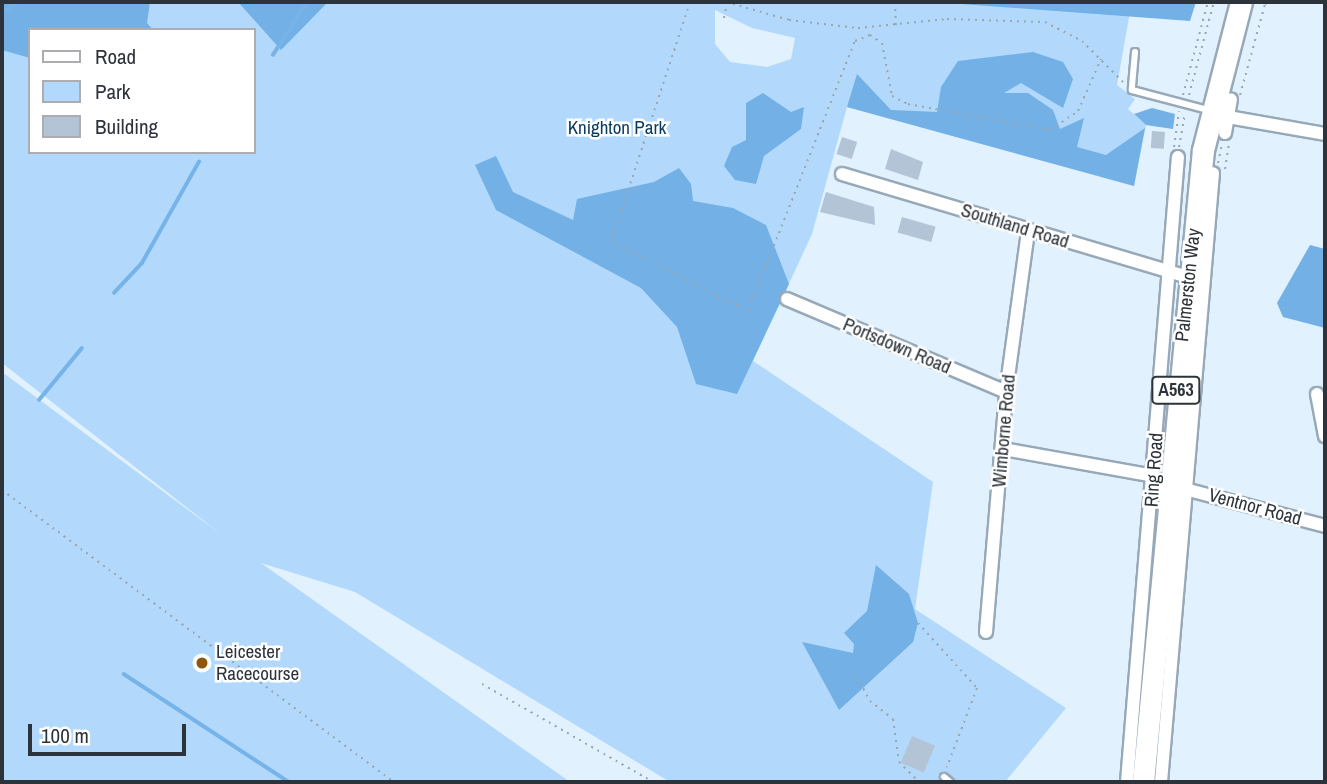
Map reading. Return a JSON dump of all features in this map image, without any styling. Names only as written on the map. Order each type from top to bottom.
[{"type":"highway","name":"Palmerston Way","points":[[1143,782],[1188,277],[1227,111],[1241,2]]},
{"type":"street","points":[[1225,133],[1227,111],[1325,134]]},
{"type":"street","name":"Ring Road","points":[[1128,782],[1155,476],[1166,272],[1178,157]]},
{"type":"street","name":"Ring Road","points":[[1161,782],[1185,489],[1219,169]]},
{"type":"street","name":"Southland Road","points":[[842,174],[1188,277]]},
{"type":"street","name":"Wimborne Road","points":[[986,632],[1006,392],[1028,231]]},
{"type":"street","name":"Portsdown Road","points":[[787,299],[1006,392]]},
{"type":"street","points":[[1317,394],[1325,436]]},
{"type":"street","points":[[1003,449],[1155,476]]},
{"type":"street","name":"Ventnor Road","points":[[1185,489],[1325,526]]},
{"type":"lane","points":[[1135,52],[1132,90],[1183,107],[1227,111]]},
{"type":"lane","points":[[944,777],[950,782]]},
{"type":"path","points":[[690,2],[611,242],[748,311],[855,41],[870,35],[881,44],[892,96],[908,104],[1050,130],[1091,93],[1101,59]]},
{"type":"path","points":[[724,18],[727,2],[789,20],[896,27],[1024,18],[1064,30],[1101,59],[1132,90]]},
{"type":"path","points":[[895,2],[896,27]]},
{"type":"path","points":[[1178,157],[1183,107],[1208,2]]},
{"type":"path","points":[[1180,138],[1183,107],[1214,2]]},
{"type":"path","points":[[1227,111],[1265,4],[1270,2]]},
{"type":"path","points":[[1225,133],[1230,135],[1226,163],[1219,169],[1225,133]]},
{"type":"path","points":[[1219,169],[1226,163]]},
{"type":"path","points":[[2,490],[394,782]]},
{"type":"path","points":[[918,623],[972,675],[977,688],[944,777]]},
{"type":"path","points":[[857,676],[870,701],[893,719],[899,762],[919,782]]},
{"type":"path","points":[[482,684],[653,782]]},
{"type":"green space","name":"Knighton Park","points":[[2,2],[934,2],[1130,12],[1117,85],[1135,99],[1128,109],[1146,125],[1134,186],[847,107],[812,234],[753,361],[933,482],[915,609],[1066,708],[1005,782],[670,782],[355,592],[261,563],[570,782],[2,782],[2,372],[222,535],[2,363]],"holes":[[[715,10],[752,28],[795,38],[791,59],[767,67],[730,62],[715,44]]]},
{"type":"shaded area","points":[[2,2],[150,2],[147,23],[151,28],[28,28],[28,57],[2,50]]},
{"type":"shaded area","points":[[238,2],[328,2],[281,50]]},
{"type":"shaded area","points":[[934,2],[1196,2],[1190,21]]},
{"type":"shaded area","points":[[1033,52],[1063,62],[1073,79],[1063,108],[1021,83],[1004,93],[1028,93],[1053,110],[1060,129],[1084,118],[1077,147],[1106,155],[1145,128],[1134,186],[847,107],[857,74],[891,110],[937,112],[941,87],[958,61]]},
{"type":"shaded area","points":[[763,93],[791,112],[804,107],[801,129],[764,156],[756,184],[735,180],[724,166],[732,147],[746,140],[746,103]]},
{"type":"shaded area","points":[[1152,108],[1175,114],[1173,129],[1146,125],[1134,114]]},
{"type":"shaded area","points":[[496,156],[513,192],[573,220],[577,199],[654,182],[679,168],[691,184],[693,201],[733,208],[766,225],[789,284],[737,394],[696,384],[677,327],[641,288],[496,210],[475,165]]},
{"type":"shaded area","points":[[1310,245],[1325,249],[1325,328],[1283,317],[1277,303]]},
{"type":"shaded area","points":[[876,565],[909,594],[918,623],[913,642],[839,710],[802,642],[853,653],[854,644],[844,633],[867,611]]},
{"type":"building","points":[[1152,131],[1165,132],[1164,149],[1151,148]]},
{"type":"building","points":[[842,137],[857,142],[852,159],[836,154]]},
{"type":"building","points":[[891,149],[923,162],[918,180],[885,169]]},
{"type":"building","points":[[826,192],[874,207],[875,225],[820,212]]},
{"type":"building","points":[[902,217],[936,227],[931,242],[898,232]]},
{"type":"building","points":[[912,736],[935,746],[924,772],[901,763]]},
{"type":"waterway","points":[[2,13],[19,2]]},
{"type":"waterway","points":[[273,55],[307,2]]},
{"type":"waterway","points":[[114,293],[142,263],[199,162]]},
{"type":"waterway","points":[[39,400],[82,348]]},
{"type":"waterway","points":[[124,674],[289,782]]},
{"type":"place","name":"Leicester Racecourse","points":[[202,663]]}]
